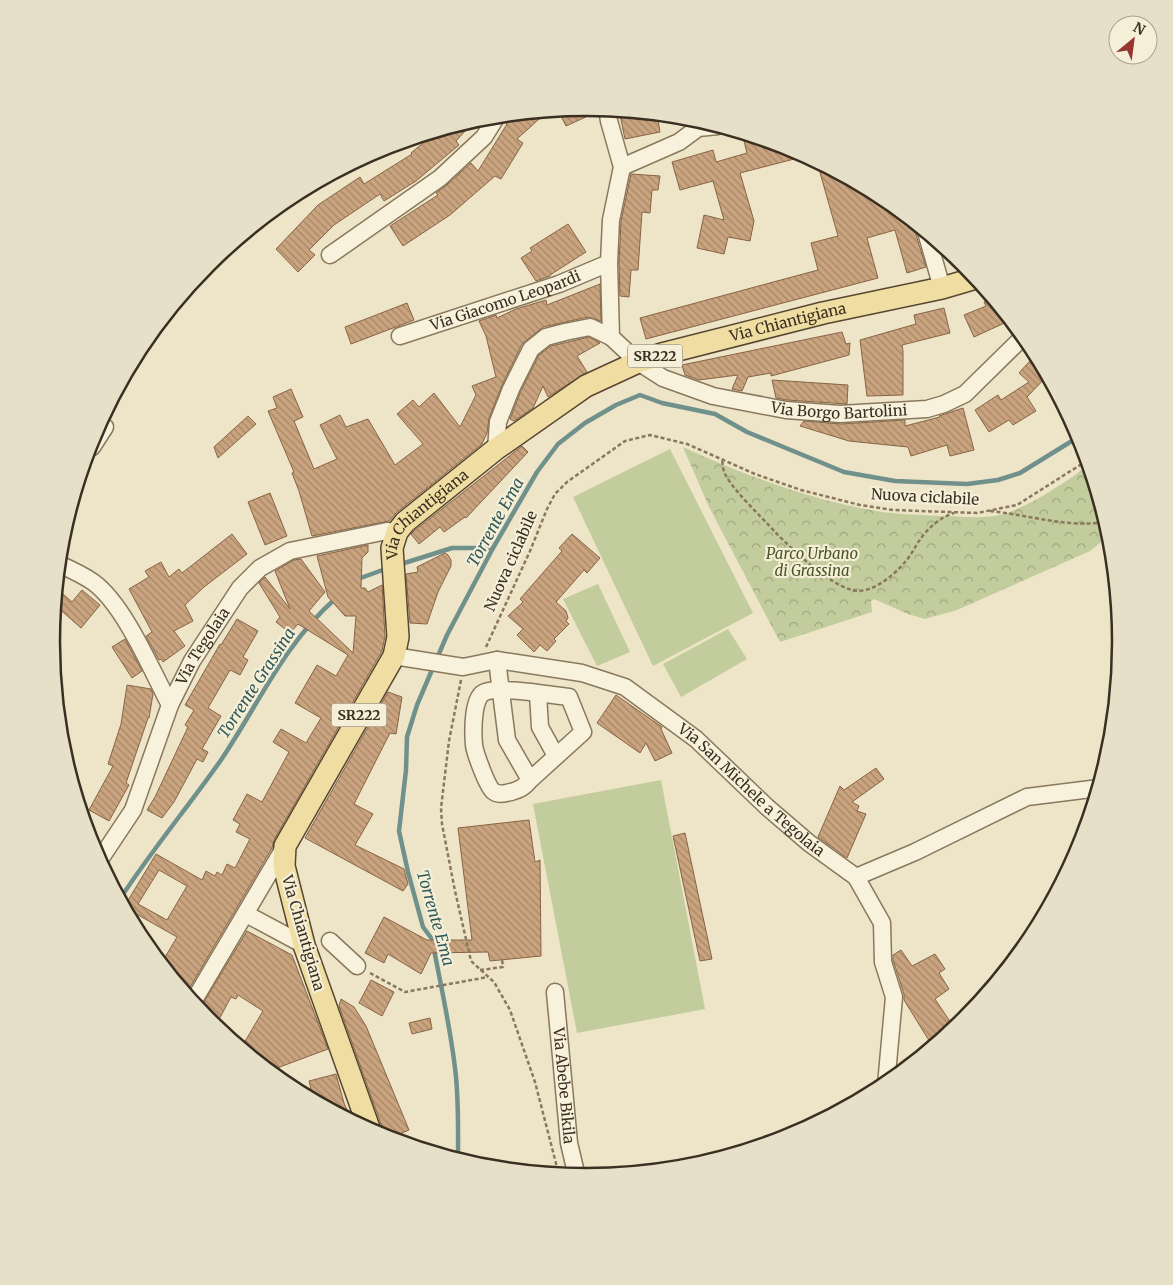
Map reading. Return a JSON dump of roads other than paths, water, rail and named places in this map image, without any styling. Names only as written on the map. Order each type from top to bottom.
[{"type":"main road","name":"Via Chiantigiana","points":[[366,1121],[304,945],[284,866],[285,846],[403,657],[398,637],[394,540],[405,522],[496,449],[586,386],[638,362],[662,354],[823,314],[942,288],[968,280]]},
{"type":"street","points":[[608,117],[622,167],[611,220],[611,337]]},
{"type":"street","points":[[330,255],[440,178],[484,137],[491,125]]},
{"type":"street","points":[[622,167],[679,142],[695,127]]},
{"type":"street","points":[[929,243],[942,288]]},
{"type":"street","name":"Via Giacomo Leopardi","points":[[400,336],[559,284],[610,263]]},
{"type":"street","name":"Via Borgo Bartolini","points":[[496,449],[498,422],[511,389],[531,349],[546,338],[590,327],[611,337],[638,362],[663,378],[713,396],[786,410],[840,414],[927,409],[944,404],[966,394],[1018,342]]},
{"type":"street","name":"Via Tegolaia","points":[[104,853],[133,810],[170,705],[192,661],[240,588],[260,568],[290,552],[387,531],[394,540]]},
{"type":"street","points":[[66,568],[94,582],[112,601],[127,623],[170,705]]},
{"type":"street","name":"Via San Michele a Tegolaia","points":[[403,657],[460,666],[490,657],[582,673],[625,687],[696,738],[767,807],[808,843],[856,877]]},
{"type":"street","points":[[490,657],[500,690],[507,740],[530,780]]},
{"type":"street","points":[[500,690],[538,694],[569,697],[583,732],[523,788],[501,794],[493,791],[474,747],[477,698],[483,692],[500,690]]},
{"type":"street","points":[[538,694],[540,727],[556,756]]},
{"type":"street","points":[[887,1074],[894,996],[884,962],[882,923],[856,877],[915,852],[1027,797],[1092,789]]},
{"type":"street","points":[[197,996],[285,846]]},
{"type":"street","points":[[246,914],[304,945]]},
{"type":"street","points":[[330,941],[357,966]]},
{"type":"street","name":"Via Abebe Bikila","points":[[555,992],[569,1143],[575,1169]]},
{"type":"waterway","name":"Torrente Ema","points":[[458,1153],[457,1091],[448,1020],[432,939],[423,927],[399,831],[406,770],[407,737],[417,705],[447,635],[493,548],[537,472],[558,444],[585,423],[616,405],[640,395],[662,403],[715,414],[747,432],[844,472],[895,481],[967,484],[998,480],[1020,473],[1073,440]]},
{"type":"waterway","name":"Torrente Grassina","points":[[398,565],[452,548],[493,548]]},
{"type":"waterway","name":"Torrente Grassina","points":[[358,579],[388,568]]},
{"type":"waterway","name":"Torrente Grassina","points":[[124,893],[221,760],[273,675],[301,635],[335,599]]},
{"type":"park label","name":"Parco Urbano di Grassina","points":[[812,562]]}]
